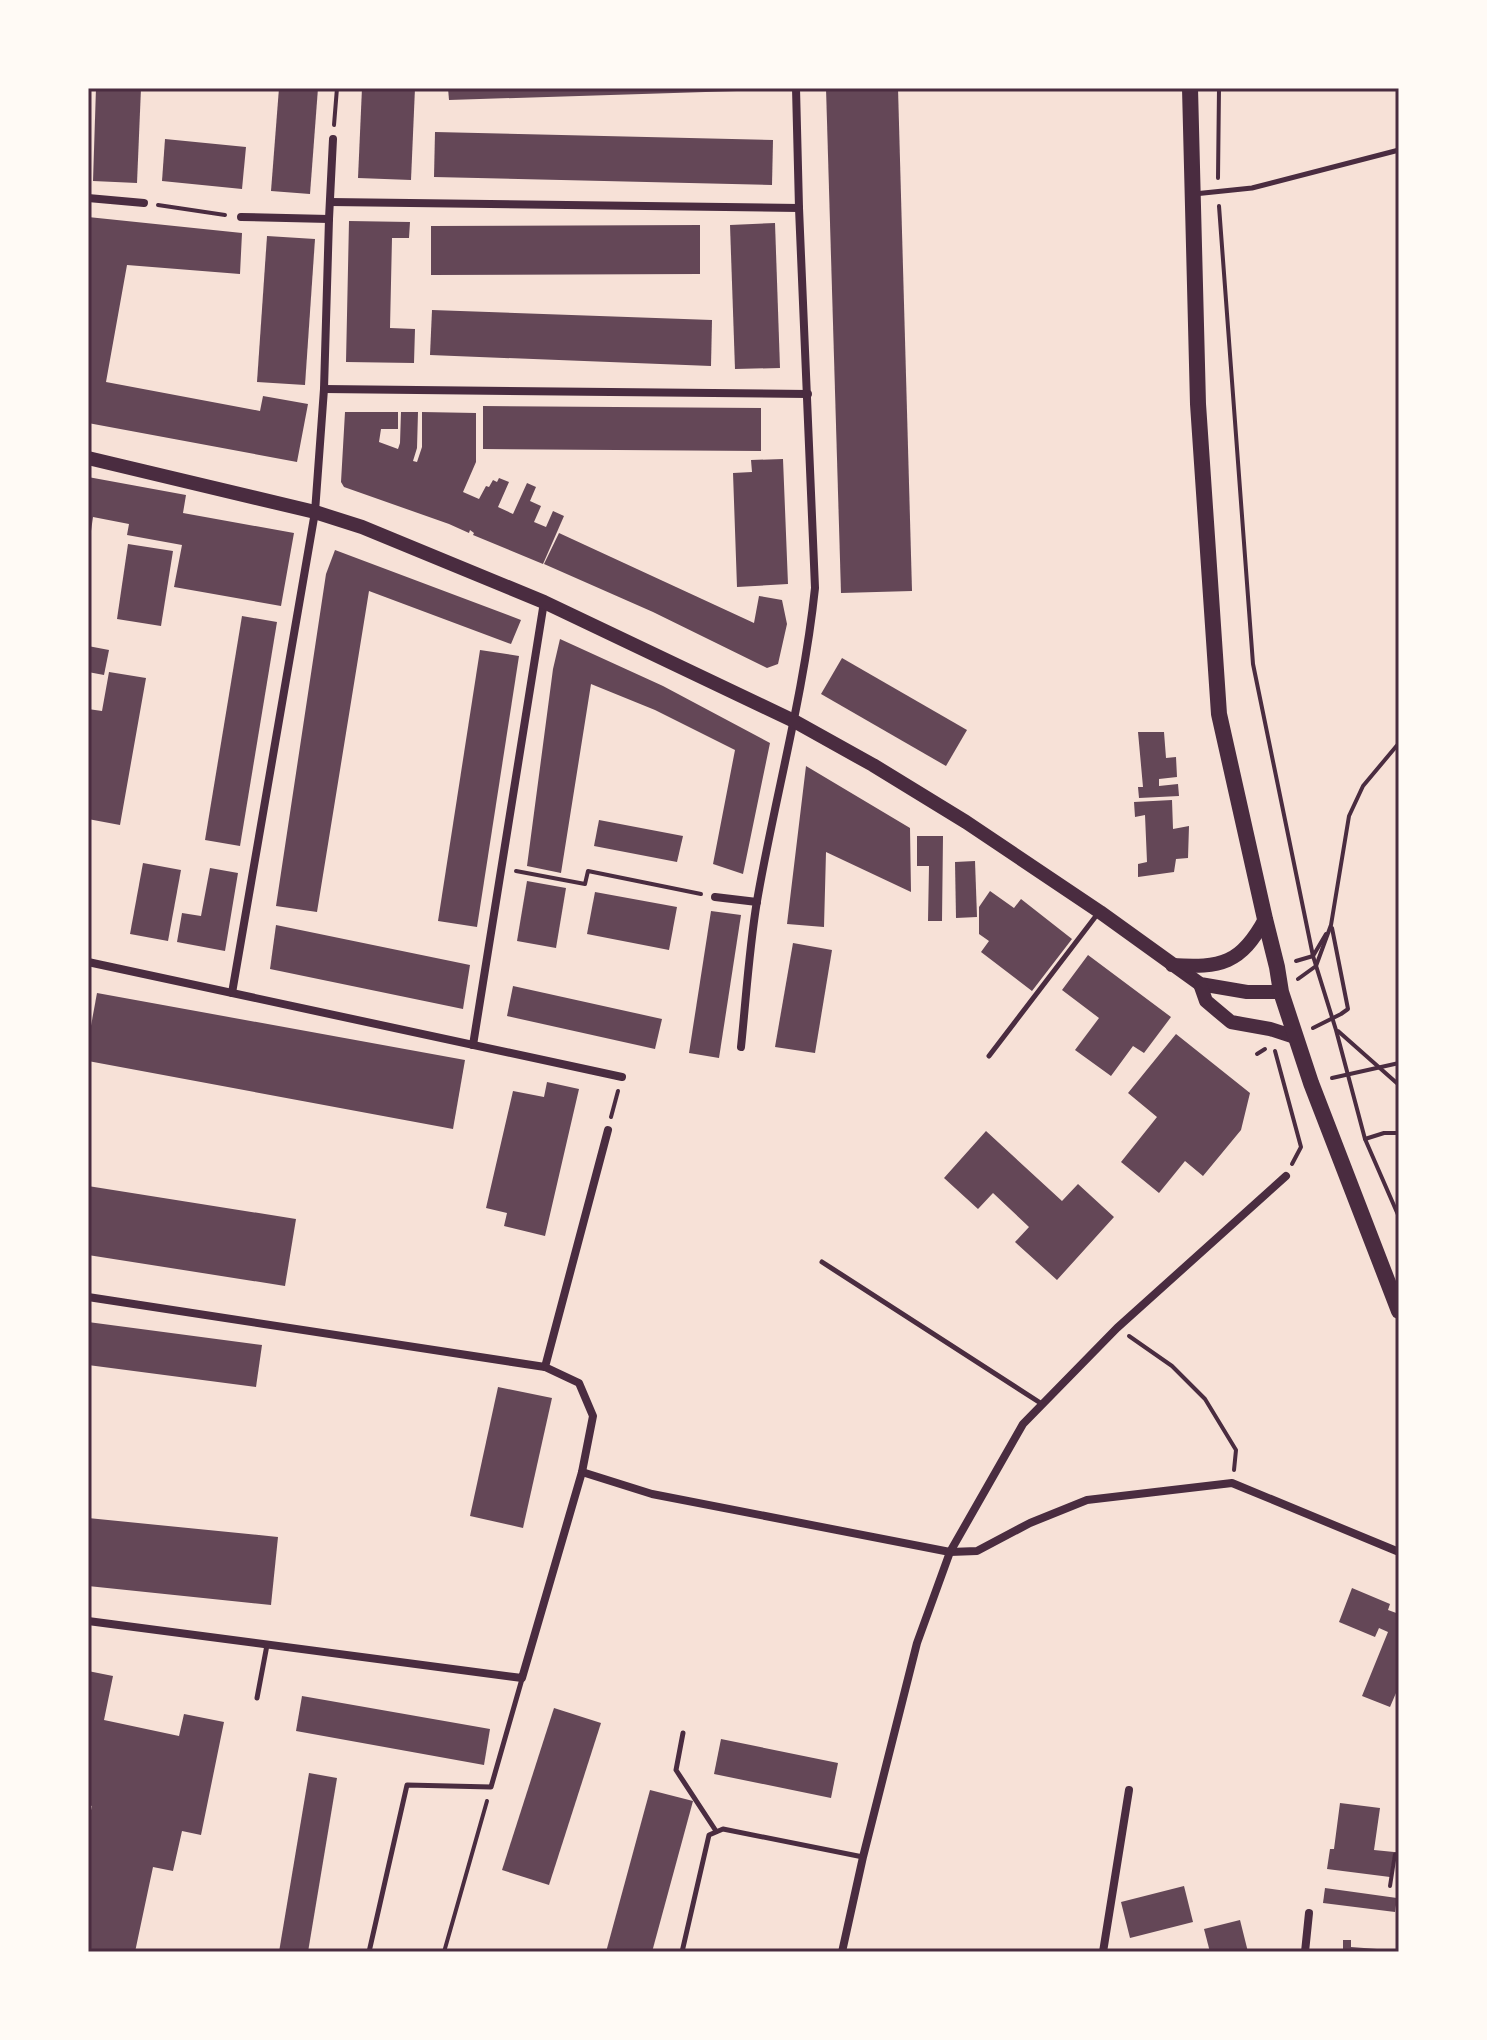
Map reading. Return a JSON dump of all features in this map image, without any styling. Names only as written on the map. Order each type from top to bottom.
[{"type":"main road","points":[[1190,88],[1198,404],[1219,714],[1281,992],[1311,1083],[1399,1311]]},
{"type":"street","points":[[741,1047],[757,902],[794,721],[815,588],[796,88]]},
{"type":"street","points":[[232,993],[315,512],[324,389],[333,139]]},
{"type":"street","points":[[88,198],[144,203]]},
{"type":"street","points":[[330,202],[799,208]]},
{"type":"street","points":[[241,217],[329,219]]},
{"type":"street","points":[[324,389],[808,394]]},
{"type":"street","points":[[88,458],[315,512],[362,527],[544,602],[794,721],[873,765],[966,822],[1200,984],[1247,992],[1281,992]]},
{"type":"street","points":[[473,1045],[544,602]]},
{"type":"street","points":[[715,897],[757,902]]},
{"type":"street","points":[[1171,965],[1211,965],[1227,960],[1248,946],[1265,919]]},
{"type":"street","points":[[88,962],[622,1077]]},
{"type":"street","points":[[1200,984],[1206,1001],[1231,1022],[1295,1037]]},
{"type":"street","points":[[545,1367],[608,1130]]},
{"type":"street","points":[[842,1952],[917,1643],[950,1552],[1023,1424],[1117,1328],[1286,1176]]},
{"type":"street","points":[[88,1297],[545,1367],[579,1383],[593,1416],[582,1472],[522,1678],[88,1621]]},
{"type":"street","points":[[582,1472],[652,1494],[950,1552],[977,1551],[1030,1523],[1087,1500],[1232,1483],[1399,1552]]},
{"type":"street","points":[[1103,1952],[1129,1790]]},
{"type":"street","points":[[1305,1952],[1309,1913]]},
{"type":"lane","points":[[1193,194],[1252,188],[1399,150]]},
{"type":"lane","points":[[989,1056],[1100,912]]},
{"type":"lane","points":[[822,1262],[1043,1404]]},
{"type":"lane","points":[[257,1698],[267,1644]]},
{"type":"lane","points":[[369,1952],[407,1785],[491,1787],[522,1678]]},
{"type":"lane","points":[[683,1733],[676,1770],[716,1831]]},
{"type":"lane","points":[[682,1952],[709,1835],[716,1831],[723,1829],[863,1857]]},
{"type":"path","points":[[333,139],[337,88]]},
{"type":"path","points":[[1219,88],[1218,193],[1253,664],[1316,966],[1365,1139],[1399,1217]]},
{"type":"path","points":[[144,203],[241,217]]},
{"type":"path","points":[[1316,966],[1331,925],[1349,816],[1363,786],[1399,743]]},
{"type":"path","points":[[502,868],[585,884],[588,871],[715,897]]},
{"type":"path","points":[[1295,1037],[1348,1009],[1331,925]]},
{"type":"path","points":[[1336,1030],[1399,1085]]},
{"type":"path","points":[[1277,1061],[1301,1147],[1286,1176]]},
{"type":"path","points":[[1348,1075],[1399,1063]]},
{"type":"path","points":[[608,1130],[622,1077]]},
{"type":"path","points":[[1365,1139],[1384,1133],[1399,1133]]},
{"type":"path","points":[[1117,1328],[1172,1366],[1205,1399],[1236,1450],[1232,1483]]},
{"type":"path","points":[[444,1952],[491,1787]]},
{"type":"path","points":[[1390,1886],[1395,1854]]},
{"type":"building","points":[[96,88],[141,88],[137,183],[93,181]]},
{"type":"building","points":[[279,88],[318,88],[310,194],[271,191]]},
{"type":"building","points":[[362,88],[415,88],[411,180],[358,178]]},
{"type":"building","points":[[448,88],[737,88],[737,91],[449,100]]},
{"type":"building","points":[[826,88],[898,88],[912,591],[841,593]]},
{"type":"building","points":[[435,132],[773,140],[772,185],[434,177]]},
{"type":"building","points":[[165,139],[246,147],[242,189],[162,181]]},
{"type":"building","points":[[88,217],[242,233],[240,274],[127,265],[106,382],[260,411],[263,396],[308,404],[297,462],[88,423]]},
{"type":"building","points":[[349,221],[410,222],[409,238],[392,238],[390,328],[415,329],[414,363],[346,362]]},
{"type":"building","points":[[775,223],[780,368],[735,369],[730,225]]},
{"type":"building","points":[[700,225],[700,274],[431,275],[431,226]]},
{"type":"building","points":[[267,236],[315,239],[305,385],[257,382]]},
{"type":"building","points":[[432,310],[712,320],[711,366],[430,355]]},
{"type":"building","points":[[483,406],[761,408],[761,451],[483,449]]},
{"type":"building","points":[[345,412],[398,412],[398,429],[381,429],[379,442],[398,449],[401,412],[418,412],[417,448],[413,461],[417,462],[422,447],[422,412],[476,413],[476,462],[463,492],[479,499],[493,480],[497,482],[499,478],[509,482],[498,507],[513,514],[527,483],[536,487],[530,501],[541,506],[534,522],[546,527],[553,511],[564,516],[543,564],[473,535],[470,530],[469,533],[344,487],[341,482]]},
{"type":"building","points":[[783,459],[788,584],[737,587],[733,473],[752,472],[751,460]]},
{"type":"building","points":[[88,477],[186,495],[183,513],[294,533],[281,606],[174,587],[182,545],[127,535],[129,524],[93,517],[88,538]]},
{"type":"building","points":[[559,533],[754,623],[759,596],[782,600],[787,624],[778,664],[767,668],[653,612],[544,564]]},
{"type":"building","points":[[128,544],[173,551],[161,626],[117,619]]},
{"type":"building","points":[[335,550],[521,620],[511,644],[369,591],[317,912],[276,906],[326,574]]},
{"type":"building","points":[[242,616],[277,622],[240,846],[205,840]]},
{"type":"building","points":[[560,639],[663,686],[770,743],[743,874],[713,864],[735,750],[655,710],[591,684],[561,873],[527,866],[553,669]]},
{"type":"building","points":[[88,646],[109,650],[104,675],[88,672]]},
{"type":"building","points":[[480,650],[519,656],[477,927],[438,921]]},
{"type":"building","points":[[842,658],[967,730],[946,766],[821,694]]},
{"type":"building","points":[[109,672],[146,678],[120,825],[88,819],[88,709],[102,711]]},
{"type":"building","points":[[1138,732],[1164,732],[1166,758],[1176,757],[1177,777],[1159,779],[1159,786],[1178,784],[1179,796],[1139,798],[1138,787],[1143,787]]},
{"type":"building","points":[[806,766],[910,828],[911,892],[826,852],[824,927],[787,924]]},
{"type":"building","points":[[1172,800],[1173,829],[1189,826],[1188,858],[1176,859],[1174,872],[1138,877],[1138,864],[1147,862],[1145,815],[1135,817],[1134,802]]},
{"type":"building","points":[[599,820],[683,836],[677,862],[594,846]]},
{"type":"building","points":[[917,836],[943,836],[942,921],[928,921],[929,866],[917,866]]},
{"type":"building","points":[[975,861],[977,917],[956,918],[955,862]]},
{"type":"building","points":[[143,863],[181,870],[168,941],[130,934]]},
{"type":"building","points":[[210,868],[238,873],[225,951],[177,942],[182,913],[201,916]]},
{"type":"building","points":[[527,881],[566,888],[556,948],[517,941]]},
{"type":"building","points":[[990,891],[1014,908],[1021,899],[1072,939],[1032,991],[981,952],[989,941],[979,934],[979,907]]},
{"type":"building","points":[[595,892],[677,907],[669,950],[587,934]]},
{"type":"building","points":[[711,911],[741,915],[719,1058],[689,1053]]},
{"type":"building","points":[[276,925],[470,965],[463,1009],[270,969]]},
{"type":"building","points":[[793,943],[832,950],[815,1053],[775,1047]]},
{"type":"building","points":[[1088,955],[1171,1017],[1144,1053],[1133,1046],[1111,1076],[1075,1050],[1099,1018],[1062,990]]},
{"type":"building","points":[[513,986],[662,1019],[655,1049],[507,1016]]},
{"type":"building","points":[[97,993],[465,1060],[453,1129],[88,1061],[88,1042]]},
{"type":"building","points":[[1176,1034],[1250,1093],[1241,1130],[1203,1176],[1185,1161],[1159,1193],[1121,1162],[1157,1117],[1128,1093]]},
{"type":"building","points":[[547,1082],[579,1089],[545,1236],[504,1226],[507,1213],[486,1208],[513,1091],[544,1097]]},
{"type":"building","points":[[986,1131],[1062,1201],[1078,1184],[1114,1217],[1057,1280],[1015,1242],[1029,1227],[993,1193],[978,1209],[944,1178]]},
{"type":"building","points":[[88,1186],[296,1219],[285,1286],[88,1255]]},
{"type":"building","points":[[88,1322],[262,1345],[256,1387],[88,1365]]},
{"type":"building","points":[[498,1387],[552,1398],[523,1528],[470,1516]]},
{"type":"building","points":[[88,1518],[278,1537],[271,1605],[88,1586]]},
{"type":"building","points":[[1352,1588],[1390,1604],[1388,1610],[1399,1614],[1399,1686],[1390,1707],[1362,1696],[1388,1632],[1379,1628],[1375,1637],[1339,1622]]},
{"type":"building","points":[[88,1671],[113,1676],[104,1720],[179,1736],[184,1714],[224,1722],[201,1835],[182,1831],[173,1871],[153,1867],[135,1952],[88,1952],[88,1823],[92,1806],[88,1805]]},
{"type":"building","points":[[302,1696],[490,1729],[484,1765],[296,1731]]},
{"type":"building","points":[[554,1708],[601,1723],[549,1885],[502,1870]]},
{"type":"building","points":[[721,1739],[838,1763],[831,1798],[714,1774]]},
{"type":"building","points":[[309,1773],[337,1778],[308,1952],[279,1952]]},
{"type":"building","points":[[650,1790],[693,1801],[652,1952],[606,1952]]},
{"type":"building","points":[[1340,1803],[1380,1808],[1374,1850],[1394,1852],[1390,1877],[1327,1869],[1330,1849],[1334,1849]]},
{"type":"building","points":[[1184,1886],[1193,1922],[1130,1938],[1121,1902]]},
{"type":"building","points":[[1325,1888],[1397,1898],[1395,1912],[1323,1903]]},
{"type":"building","points":[[1240,1920],[1248,1952],[1210,1952],[1204,1929]]},
{"type":"building","points":[[1343,1940],[1351,1940],[1351,1947],[1377,1949],[1376,1952],[1343,1952]]}]
